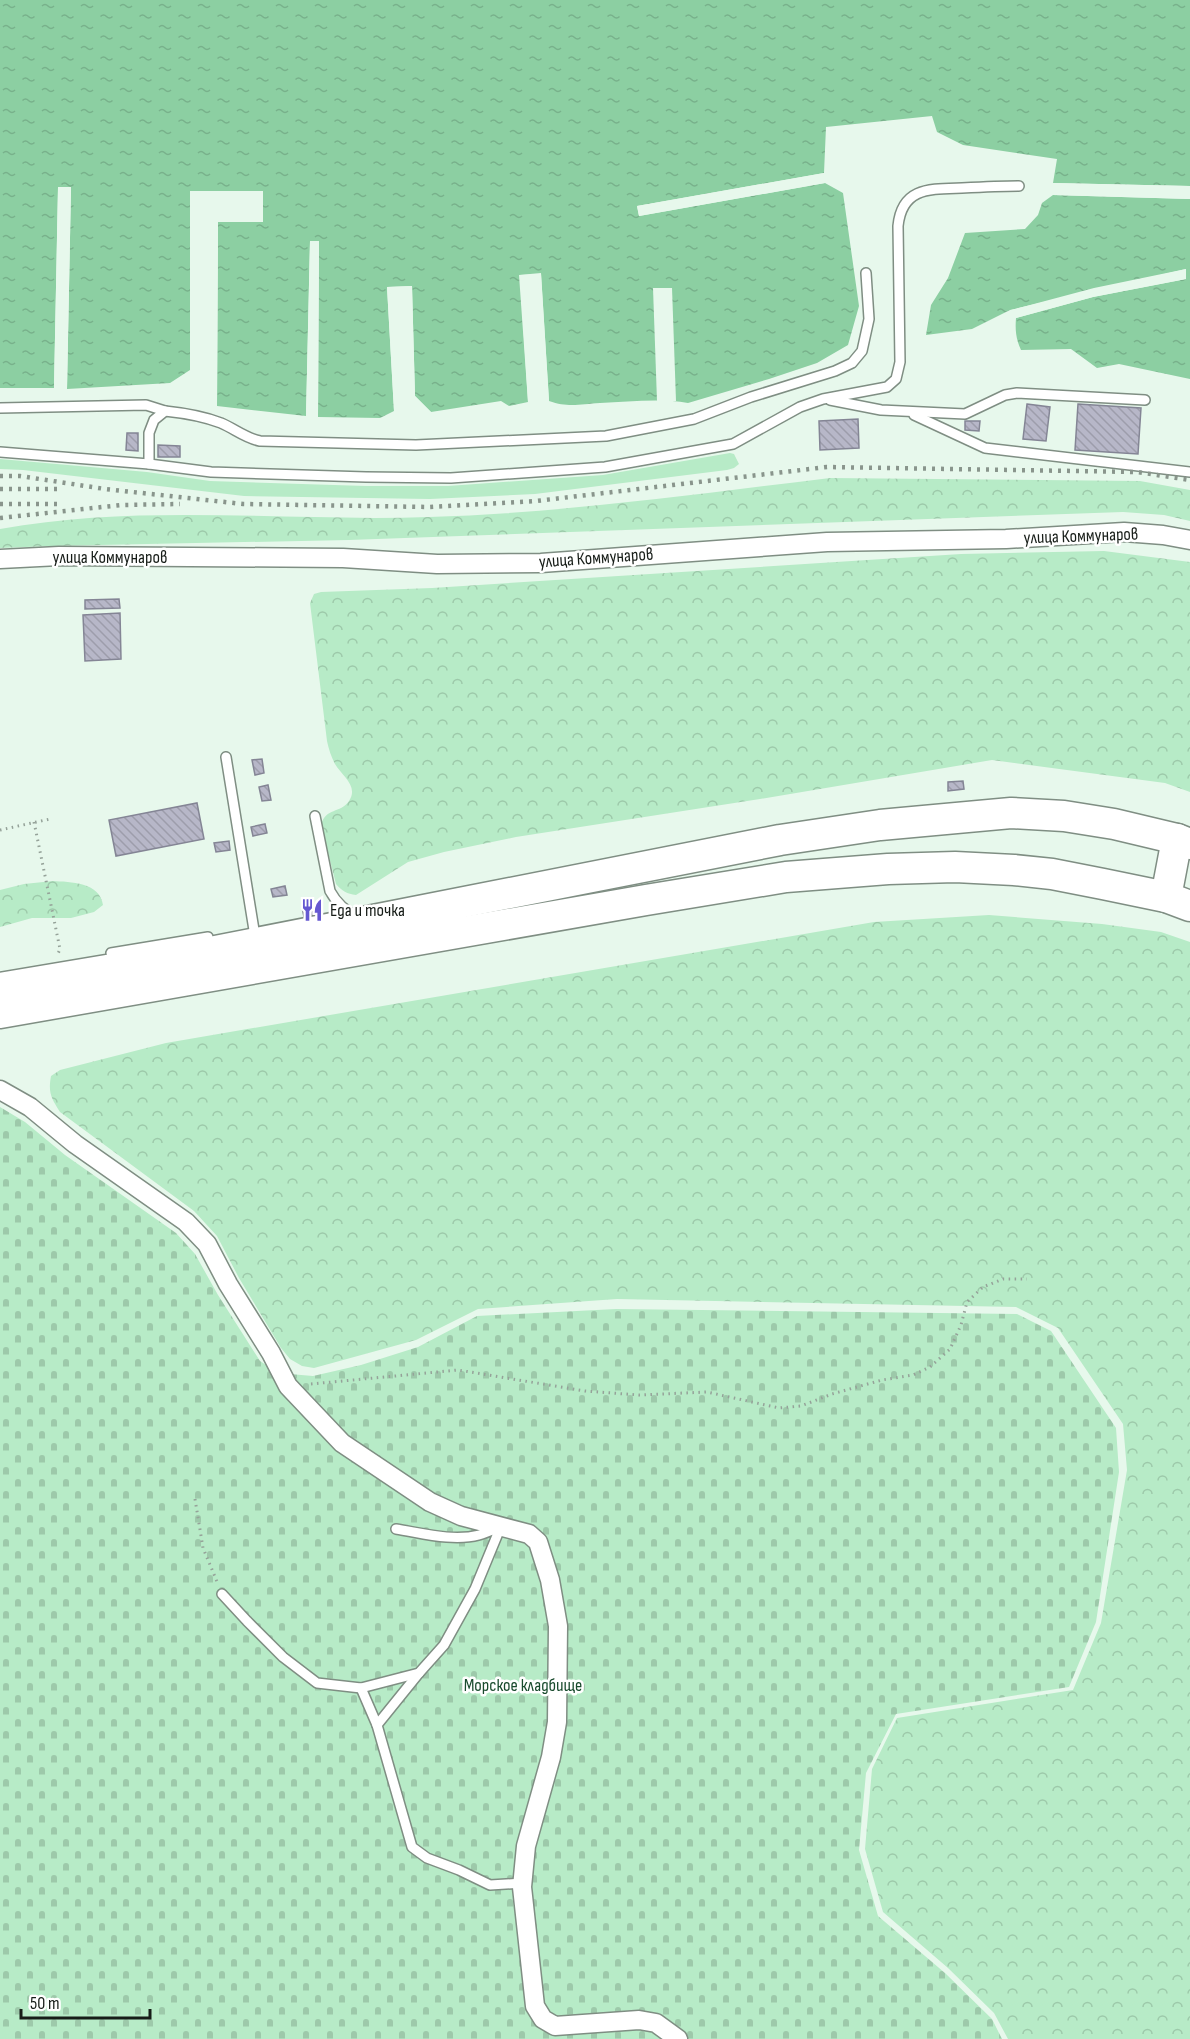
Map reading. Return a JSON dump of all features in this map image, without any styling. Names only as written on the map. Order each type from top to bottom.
[{"type":"highway","points":[[0,988],[190,956],[355,917],[780,840],[880,825],[1011,813],[1064,816],[1114,824],[1184,841],[1178,901],[1052,874],[955,867],[888,869],[786,878],[646,900],[0,1013]]},
{"type":"street","name":"улица Коммунаров","points":[[0,559],[59,556],[331,558],[448,564],[541,562],[827,542],[1006,539],[1114,532],[1163,535],[1190,540]]},
{"type":"street","points":[[0,1090],[30,1107],[75,1144],[186,1222],[207,1244],[288,1386],[342,1443],[430,1502],[461,1516],[529,1534],[538,1542],[550,1580],[558,1626],[557,1722],[551,1757],[526,1846],[523,1883],[535,2006],[543,2019],[555,2026],[639,2020],[656,2023],[678,2039]]},
{"type":"lane","points":[[0,452],[149,464],[211,472],[451,478],[605,467],[734,444],[800,407],[823,399],[886,387],[896,379],[900,362],[898,226],[899,215],[910,198],[926,189],[1020,186]]},
{"type":"lane","points":[[0,408],[146,405],[165,411],[188,413],[221,423],[249,439],[260,441],[416,445],[606,436],[694,419],[752,397],[835,371],[852,363],[862,351],[869,319],[866,273]]},
{"type":"lane","points":[[823,399],[909,413],[965,414],[1005,395],[1017,393],[1145,400]]},
{"type":"lane","points":[[149,464],[149,434],[154,420],[165,411]]},
{"type":"lane","points":[[909,413],[985,448],[1190,472]]},
{"type":"lane","points":[[226,757],[254,930]]},
{"type":"lane","points":[[315,816],[330,891],[342,907],[355,917]]},
{"type":"lane","points":[[243,932],[265,928]]},
{"type":"lane","points":[[111,953],[221,935]]},
{"type":"lane","points":[[396,1529],[463,1538],[480,1535],[501,1526]]},
{"type":"lane","points":[[377,1725],[419,1672],[444,1645],[475,1589],[501,1526]]},
{"type":"lane","points":[[222,1594],[283,1656],[317,1683],[362,1688],[419,1672]]},
{"type":"lane","points":[[362,1688],[377,1725],[412,1847],[427,1858],[490,1885],[523,1883]]},
{"type":"path","points":[[0,830],[50,819]]},
{"type":"path","points":[[34,822],[60,949],[56,957],[50,959]]},
{"type":"path","points":[[288,1386],[458,1370],[585,1391],[639,1395],[708,1392],[779,1408],[801,1406],[832,1394],[882,1380],[913,1376],[930,1367],[950,1349],[961,1325],[967,1302],[983,1287],[1003,1279],[1027,1278]]},
{"type":"path","points":[[195,1499],[203,1548],[222,1594]]},
{"type":"green space","points":[[734,454],[739,464],[727,470],[535,494],[430,499],[244,496],[0,469],[0,459],[147,472],[210,481],[448,486],[603,475]]},
{"type":"green space","points":[[830,478],[1140,481],[1190,490],[1190,521],[1164,515],[1123,512],[349,540],[0,548],[0,529],[53,521],[161,515],[376,518],[480,515],[630,502]]},
{"type":"green space","points":[[1104,551],[1190,562],[1190,792],[1165,783],[992,760],[516,837],[444,852],[408,862],[356,895],[345,892],[336,884],[321,825],[326,815],[342,808],[349,801],[352,791],[348,781],[335,764],[327,741],[310,603],[314,594],[961,554]]},
{"type":"green space","points":[[53,881],[76,883],[90,888],[101,897],[103,905],[94,912],[71,918],[32,918],[0,927],[0,890],[24,884]]},
{"type":"green space","points":[[989,915],[1102,924],[1161,932],[1190,942],[1190,2039],[1008,2039],[994,2013],[948,1968],[883,1912],[865,1849],[872,1769],[897,1718],[1073,1690],[1101,1623],[1127,1470],[1123,1424],[1058,1328],[1016,1307],[617,1299],[478,1309],[416,1340],[314,1368],[302,1366],[290,1359],[281,1348],[217,1236],[194,1211],[60,1112],[50,1091],[51,1076],[60,1070],[166,1043],[874,922]]},
{"type":"green space","name":"Морское кладбище","points":[[0,1107],[25,1122],[65,1155],[176,1233],[195,1254],[260,1361],[278,1373],[313,1376],[361,1365],[418,1347],[477,1316],[616,1309],[1017,1314],[1051,1331],[1116,1428],[1119,1472],[1096,1622],[1069,1687],[896,1714],[866,1773],[859,1850],[878,1916],[945,1973],[992,2019],[1002,2039],[0,2039]]},
{"type":"water","points":[[0,0],[1190,0],[1190,186],[1053,183],[1057,159],[963,145],[937,132],[932,116],[826,127],[824,173],[637,206],[639,216],[825,183],[843,193],[859,306],[848,345],[817,363],[688,403],[655,401],[574,405],[556,403],[549,401],[541,274],[520,275],[528,402],[509,406],[501,401],[431,412],[415,396],[412,286],[387,287],[394,411],[380,418],[318,417],[319,241],[310,241],[306,416],[217,406],[218,222],[263,222],[263,191],[190,192],[190,370],[170,383],[67,389],[71,188],[58,188],[54,388],[0,388]]},
{"type":"water","points":[[1053,195],[1190,199],[1190,379],[1119,364],[1097,368],[1071,349],[1021,350],[1016,327],[1016,318],[1093,297],[1186,279],[1186,269],[1010,310],[972,329],[926,335],[931,305],[948,278],[965,233],[1025,229],[1038,215],[1042,203]]},
{"type":"pier","points":[[824,173],[824,176],[640,208],[641,212],[825,180],[825,183],[639,216],[637,206]]},
{"type":"pier","points":[[1053,183],[1190,186],[1190,189],[1053,186]]},
{"type":"pier","points":[[58,187],[71,187],[67,389],[64,388],[68,190],[61,190],[57,388],[54,388]]},
{"type":"pier","points":[[190,191],[263,191],[263,222],[218,222],[217,406],[214,406],[215,221],[217,219],[260,219],[260,194],[193,194],[193,370],[190,374]]},
{"type":"pier","points":[[1053,192],[1190,196],[1190,199],[1053,195]]},
{"type":"pier","points":[[310,241],[319,241],[318,417],[315,417],[316,244],[313,244],[309,416],[306,416]]},
{"type":"pier","points":[[1186,269],[1186,279],[1093,297],[1016,318],[1014,315],[1092,294],[1183,277],[1183,273],[1095,291],[1013,312],[1011,310],[1094,288]]},
{"type":"pier","points":[[541,273],[549,401],[546,401],[538,276],[522,277],[531,402],[528,402],[519,275]]},
{"type":"pier","points":[[412,286],[415,396],[431,412],[426,412],[412,397],[409,289],[390,290],[397,411],[394,411],[387,287]]},
{"type":"pier","points":[[653,288],[672,288],[676,401],[657,401]]},
{"type":"building","points":[[1027,404],[1050,407],[1046,441],[1023,439]]},
{"type":"building","points":[[1078,404],[1141,408],[1138,454],[1075,450]]},
{"type":"building","points":[[858,419],[859,448],[820,450],[819,421]]},
{"type":"building","points":[[965,421],[980,421],[979,431],[965,430]]},
{"type":"building","points":[[127,433],[138,433],[138,451],[126,450]]},
{"type":"building","points":[[158,445],[180,446],[180,457],[158,457]]},
{"type":"building","points":[[119,599],[120,608],[85,609],[85,600]]},
{"type":"building","points":[[120,613],[121,659],[85,661],[83,615]]},
{"type":"building","points":[[262,759],[264,773],[255,775],[252,760]]},
{"type":"building","points":[[963,781],[964,789],[948,791],[948,782]]},
{"type":"building","points":[[268,785],[271,800],[262,801],[259,787]]},
{"type":"building","points":[[197,803],[204,839],[116,856],[109,820]]},
{"type":"building","points":[[265,824],[267,833],[253,836],[251,827]]},
{"type":"building","points":[[229,841],[230,850],[216,852],[214,843]]},
{"type":"building","points":[[285,886],[287,895],[273,897],[271,889]]},
{"type":"building","name":"Еда и точка","points":[[319,903],[321,914],[304,917],[302,907]]},
{"type":"railway","points":[[0,476],[20,476],[105,489],[243,504],[429,507],[536,501],[827,467],[1137,472],[1190,480]]},
{"type":"railway","points":[[0,489],[60,489]]},
{"type":"railway","points":[[0,504],[61,504]]},
{"type":"railway","points":[[0,518],[121,505],[180,504]]},
{"type":"place","name":"Еда и точка","points":[[312,910]]}]
